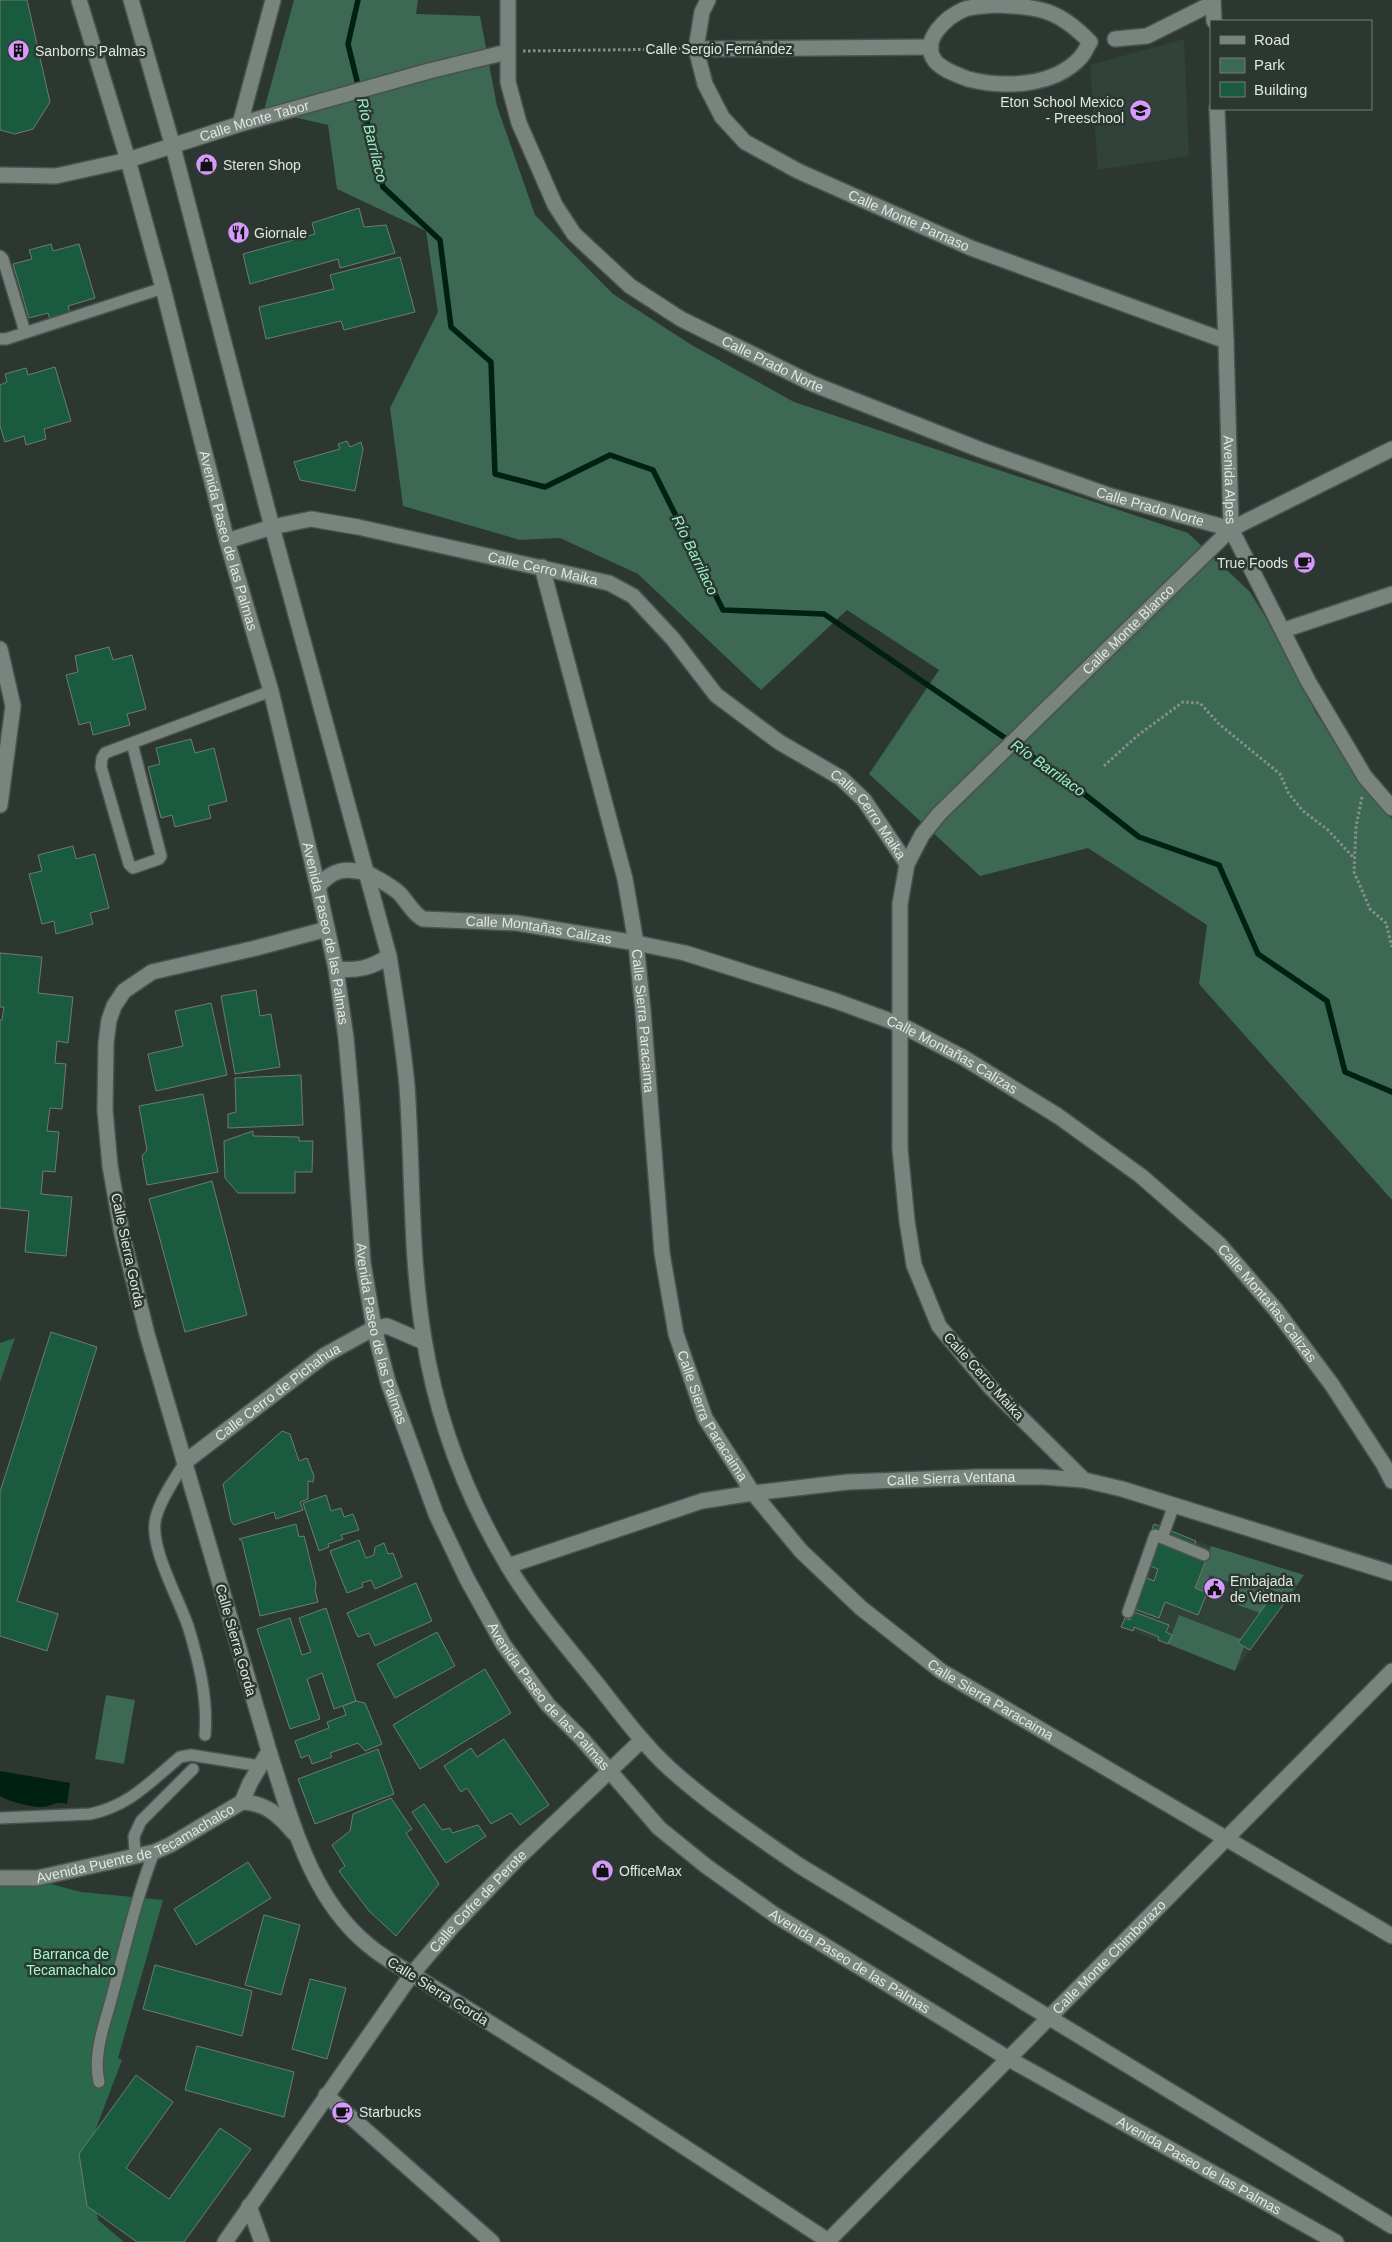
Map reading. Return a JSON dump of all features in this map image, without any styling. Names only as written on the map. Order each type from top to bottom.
[{"type":"street","name":"Avenida Paseo de las Palmas","points":[[79,0],[128,160],[163,288],[227,540],[271,691],[336,968],[352,1096],[362,1263],[374,1328],[388,1382],[436,1514],[467,1579],[503,1644],[548,1705],[660,1828],[714,1871],[775,1915],[1008,2059],[1336,2242]]},
{"type":"street","points":[[131,0],[173,147],[272,527],[389,956],[398,1007],[407,1087],[412,1226],[424,1342],[438,1404],[449,1441],[473,1501],[508,1566],[569,1649],[642,1740],[696,1791],[733,1820],[800,1866],[1392,2226]]},
{"type":"street","points":[[240,124],[273,0]]},
{"type":"street","name":"Calle Prado Norte","points":[[508,0],[508,82],[519,123],[555,205],[574,234],[630,286],[681,319],[813,384],[981,450],[1111,496],[1230,529]]},
{"type":"street","name":"Calle Monte Parnaso","points":[[708,0],[702,12],[696,49],[705,84],[722,117],[745,142],[798,172],[971,248],[1226,341]]},
{"type":"street","points":[[1115,39],[1148,36],[1213,1],[1214,20]]},
{"type":"street","points":[[995,4],[1032,6],[1056,15],[1073,24],[1090,42],[1080,58],[1064,69],[1039,81],[1015,84],[987,84],[945,69],[934,60],[931,47],[932,37],[945,20],[966,9],[995,4]]},
{"type":"street","name":"Calle Sergio Fernández","points":[[696,49],[931,47]]},
{"type":"street","name":"Calle Monte Tabor","points":[[0,175],[56,176],[128,160],[240,124],[429,71],[507,52]]},
{"type":"street","name":"Avenida Alpes","points":[[1217,110],[1226,341],[1230,529],[1284,630],[1308,681],[1366,777],[1392,808]]},
{"type":"street","name":"Calle Monte Blanco","points":[[907,864],[922,834],[939,814],[1230,529],[1392,449]]},
{"type":"street","name":"Calle Cerro Maika","points":[[227,540],[272,527],[311,519],[542,567],[609,583],[633,596],[673,639],[716,695],[779,742],[841,778],[864,800],[907,864],[900,904],[900,1149],[907,1221],[914,1265],[939,1326],[991,1388],[1084,1480]]},
{"type":"street","name":"Calle Sierra Paracaima","points":[[542,567],[625,879],[636,942],[644,1011],[662,1253],[676,1334],[704,1418],[753,1493],[801,1551],[861,1608],[940,1671],[1392,1936]]},
{"type":"street","points":[[1284,630],[1392,594]]},
{"type":"street","points":[[0,649],[13,706],[0,805]]},
{"type":"street","name":"Calle Montañas Calizas","points":[[318,887],[327,876],[340,870],[354,870],[368,874],[390,886],[416,915],[424,919],[448,922],[517,923],[636,942],[685,953],[899,1024],[964,1058],[1058,1116],[1141,1176],[1219,1244],[1276,1310],[1332,1385],[1384,1465],[1392,1481]]},
{"type":"street","name":"Calle Sierra Gorda","points":[[327,929],[256,948],[152,972],[124,991],[114,1006],[109,1020],[106,1043],[104,1110],[110,1166],[118,1215],[146,1334],[269,1751],[297,1836],[321,1887],[346,1924],[388,1960],[603,2094],[828,2242]]},
{"type":"street","points":[[336,968],[364,968],[376,964],[389,956]]},
{"type":"street","points":[[374,1328],[387,1326],[424,1342]]},
{"type":"street","name":"Calle Cerro de Pichahua","points":[[185,1462],[325,1356],[374,1328]]},
{"type":"street","name":"Calle Sierra Ventana","points":[[508,1566],[702,1501],[848,1482],[967,1477],[1044,1477],[1084,1480],[1174,1505],[1392,1573]]},
{"type":"street","name":"Calle Monte Chimborazo","points":[[828,2242],[1048,2017],[1392,1671]]},
{"type":"street","name":"Calle Cofre de Perote","points":[[225,2242],[412,1974],[453,1926],[518,1858],[642,1740]]},
{"type":"street","name":"Avenida Puente de Tecamachalco","points":[[0,1878],[37,1878],[154,1852],[170,1845],[242,1802],[250,1783],[269,1751]]},
{"type":"street","points":[[242,1802],[257,1802],[272,1811],[297,1836]]},
{"type":"street","points":[[326,2095],[492,2242]]},
{"type":"street","points":[[250,2206],[262,2242]]},
{"type":"lane","points":[[0,256],[3,259],[25,332]]},
{"type":"lane","points":[[0,338],[6,339],[163,288]]},
{"type":"lane","points":[[132,743],[161,856],[159,859],[134,868],[129,864],[101,767],[102,758],[105,754],[132,743],[271,691]]},
{"type":"lane","points":[[185,1462],[156,1516],[155,1537],[188,1626],[200,1669],[205,1694],[204,1735]]},
{"type":"lane","points":[[1162,1538],[1174,1505]]},
{"type":"lane","points":[[1128,1612],[1155,1536],[1204,1554]]},
{"type":"lane","points":[[0,1818],[90,1814],[103,1811],[129,1800],[180,1757],[184,1756],[191,1755],[260,1766]]},
{"type":"lane","points":[[135,1856],[134,1836],[141,1821],[193,1769]]},
{"type":"lane","points":[[99,2082],[97,2066],[101,2039],[133,1917],[154,1852]]},
{"type":"path","name":"Calle Sergio Fernández","points":[[507,52],[696,49]]},
{"type":"path","points":[[1104,766],[1137,736],[1183,702],[1200,703],[1219,724],[1280,774],[1289,794],[1303,811],[1328,830],[1354,858]]},
{"type":"path","points":[[1366,777],[1356,827],[1354,872],[1370,909],[1386,923],[1392,947]]},
{"type":"shaded area","name":"Eton School Mexico - Preeschool","points":[[1184,39],[1189,156],[1098,170],[1090,65]]},
{"type":"shaded area","name":"Embajada de Vietnam","points":[[1154,1524],[1196,1541],[1304,1575],[1235,1671],[1121,1626]]},
{"type":"shaded area","points":[[0,1771],[70,1783],[67,1804],[56,1803],[39,1807],[3,1798],[0,1796]]},
{"type":"green space","points":[[294,0],[418,0],[416,14],[480,16],[497,106],[535,215],[613,294],[690,344],[794,402],[1188,533],[1250,592],[1266,618],[1316,713],[1361,783],[1392,819],[1392,1200],[1199,984],[1207,925],[1088,848],[980,876],[869,774],[939,670],[847,610],[761,690],[638,574],[560,538],[520,540],[403,506],[390,408],[438,312],[426,231],[337,189],[328,125],[264,110]]},
{"type":"green space","points":[[15,1338],[0,1382],[0,1343]]},
{"type":"green space","points":[[1211,1546],[1304,1575],[1285,1602],[1260,1613],[1232,1603],[1237,1585],[1210,1575],[1203,1591],[1195,1588]]},
{"type":"green space","points":[[1179,1615],[1241,1639],[1238,1643],[1244,1647],[1235,1671],[1168,1644]]},
{"type":"green space","points":[[106,1695],[135,1700],[124,1764],[95,1759]]},
{"type":"green space","name":"Barranca de Tecamachalco","points":[[37,1883],[51,1884],[81,1892],[163,1900],[118,2058],[122,2060],[86,2155],[98,2220],[124,2242],[0,2242],[0,1887]]},
{"type":"building","name":"Sanborns Palmas","points":[[0,0],[27,0],[50,102],[33,129],[15,134],[0,130]]},
{"type":"building","points":[[359,208],[364,227],[386,225],[395,253],[340,268],[338,259],[250,284],[243,254],[315,234],[312,223]]},
{"type":"building","points":[[51,244],[53,251],[79,244],[95,298],[68,306],[71,316],[51,322],[48,313],[29,318],[13,264],[32,259],[29,250]]},
{"type":"building","points":[[400,257],[415,312],[344,330],[341,321],[266,339],[259,307],[334,289],[330,275]]},
{"type":"building","points":[[55,367],[71,421],[44,429],[46,439],[26,445],[24,436],[5,442],[0,426],[0,385],[7,382],[5,374],[26,368],[28,375]]},
{"type":"building","points":[[347,441],[350,447],[361,442],[363,449],[355,491],[300,480],[294,462],[340,449],[338,444]]},
{"type":"building","points":[[109,647],[113,660],[132,655],[146,709],[127,714],[130,725],[93,735],[90,722],[79,725],[66,675],[78,672],[75,656]]},
{"type":"building","points":[[191,739],[195,753],[214,748],[227,801],[208,806],[211,818],[175,827],[172,815],[161,818],[148,767],[160,764],[156,748]]},
{"type":"building","points":[[73,846],[76,859],[95,854],[109,908],[90,913],[93,924],[56,934],[54,921],[42,924],[29,874],[42,871],[38,855]]},
{"type":"building","points":[[0,953],[42,957],[38,993],[73,997],[68,1043],[57,1041],[55,1063],[66,1064],[62,1109],[50,1108],[47,1131],[59,1132],[55,1172],[43,1171],[41,1194],[72,1197],[66,1256],[25,1252],[29,1211],[0,1208],[0,1020],[2,1020],[4,1007],[0,1007]]},
{"type":"building","points":[[256,990],[260,1016],[271,1014],[280,1067],[235,1074],[221,996]]},
{"type":"building","points":[[211,1003],[227,1075],[156,1091],[148,1054],[183,1046],[175,1011]]},
{"type":"building","points":[[301,1075],[303,1125],[228,1128],[228,1114],[236,1112],[235,1078]]},
{"type":"building","points":[[203,1094],[218,1172],[147,1185],[142,1156],[147,1150],[139,1106]]},
{"type":"building","points":[[253,1131],[253,1136],[299,1137],[299,1141],[313,1141],[312,1172],[295,1172],[295,1193],[238,1193],[225,1178],[224,1141]]},
{"type":"building","points":[[212,1181],[247,1315],[185,1332],[149,1199]]},
{"type":"building","points":[[51,1332],[97,1347],[17,1601],[58,1614],[47,1651],[0,1636],[0,1492]]},
{"type":"building","points":[[282,1431],[290,1434],[299,1461],[307,1458],[314,1476],[313,1482],[308,1481],[308,1499],[300,1502],[303,1510],[276,1519],[274,1512],[234,1525],[231,1521],[223,1484]]},
{"type":"building","points":[[326,1495],[331,1511],[341,1508],[344,1517],[353,1514],[359,1530],[341,1535],[343,1539],[328,1544],[329,1547],[319,1551],[303,1503]]},
{"type":"building","points":[[296,1524],[299,1537],[304,1536],[316,1584],[315,1590],[318,1602],[260,1616],[242,1541],[239,1539]]},
{"type":"building","points":[[1154,1524],[1196,1541],[1194,1546],[1152,1529]]},
{"type":"building","points":[[359,1540],[366,1558],[374,1555],[375,1547],[384,1543],[388,1554],[393,1553],[402,1577],[375,1589],[371,1580],[362,1583],[363,1587],[347,1593],[330,1551]]},
{"type":"building","points":[[1158,1541],[1206,1560],[1195,1588],[1207,1593],[1198,1615],[1165,1602],[1159,1618],[1132,1608],[1144,1577],[1154,1581],[1158,1569],[1148,1565]]},
{"type":"building","points":[[416,1583],[432,1621],[375,1646],[369,1633],[358,1637],[347,1613]]},
{"type":"building","points":[[1269,1600],[1285,1602],[1250,1650],[1238,1643]]},
{"type":"building","points":[[326,1608],[356,1701],[334,1709],[322,1673],[307,1679],[320,1719],[290,1729],[257,1629],[290,1618],[302,1655],[311,1652],[299,1618]]},
{"type":"building","points":[[1134,1612],[1169,1625],[1166,1632],[1172,1635],[1168,1644],[1158,1640],[1159,1637],[1134,1627],[1133,1631],[1121,1627],[1125,1618],[1130,1620]]},
{"type":"building","points":[[437,1632],[455,1666],[395,1698],[377,1664]]},
{"type":"building","points":[[485,1669],[511,1713],[420,1769],[393,1725]]},
{"type":"building","points":[[356,1701],[365,1703],[382,1744],[365,1751],[358,1743],[330,1753],[332,1757],[312,1764],[309,1755],[301,1758],[295,1741],[329,1728],[327,1722],[346,1715],[343,1706]]},
{"type":"building","points":[[504,1739],[549,1805],[520,1825],[511,1813],[491,1824],[467,1788],[461,1792],[444,1766],[471,1748],[477,1757]]},
{"type":"building","points":[[378,1749],[394,1794],[315,1824],[298,1779]]},
{"type":"building","points":[[391,1798],[412,1829],[406,1833],[439,1884],[396,1936],[369,1911],[339,1871],[345,1866],[332,1845],[350,1831],[353,1814]]},
{"type":"building","points":[[424,1804],[442,1830],[450,1828],[452,1833],[478,1825],[486,1836],[446,1863],[412,1812]]},
{"type":"building","points":[[248,1862],[271,1898],[196,1945],[174,1909]]},
{"type":"building","points":[[264,1915],[300,1925],[281,1995],[245,1985]]},
{"type":"building","points":[[155,1965],[252,1991],[242,2036],[143,2009]]},
{"type":"building","points":[[310,1979],[346,1988],[327,2059],[292,2049]]},
{"type":"building","points":[[197,2046],[294,2072],[284,2117],[185,2090]]},
{"type":"building","points":[[136,2075],[173,2102],[126,2168],[169,2199],[220,2128],[251,2149],[184,2242],[137,2242],[87,2206],[79,2154]]},
{"type":"waterway","name":"Río Barrilaco","points":[[358,0],[348,44],[383,187],[440,240],[451,327],[491,362],[495,474],[545,487],[610,455],[653,470],[723,610],[824,614],[1065,779],[1139,837],[1219,865],[1258,954],[1327,1001],[1345,1072],[1392,1092]]},
{"type":"place","name":"Sanborns Palmas","points":[[19,51]]},
{"type":"place","name":"Eton School Mexico - Preeschool","points":[[1140,110]]},
{"type":"place","name":"Steren Shop","points":[[207,165]]},
{"type":"place","name":"Giornale","points":[[238,233]]},
{"type":"place","name":"True Foods","points":[[1304,563]]},
{"type":"place","name":"Embajada de Vietnam","points":[[1214,1589]]},
{"type":"place","name":"OfficeMax","points":[[603,1871]]},
{"type":"place","name":"Starbucks","points":[[343,2112]]}]
